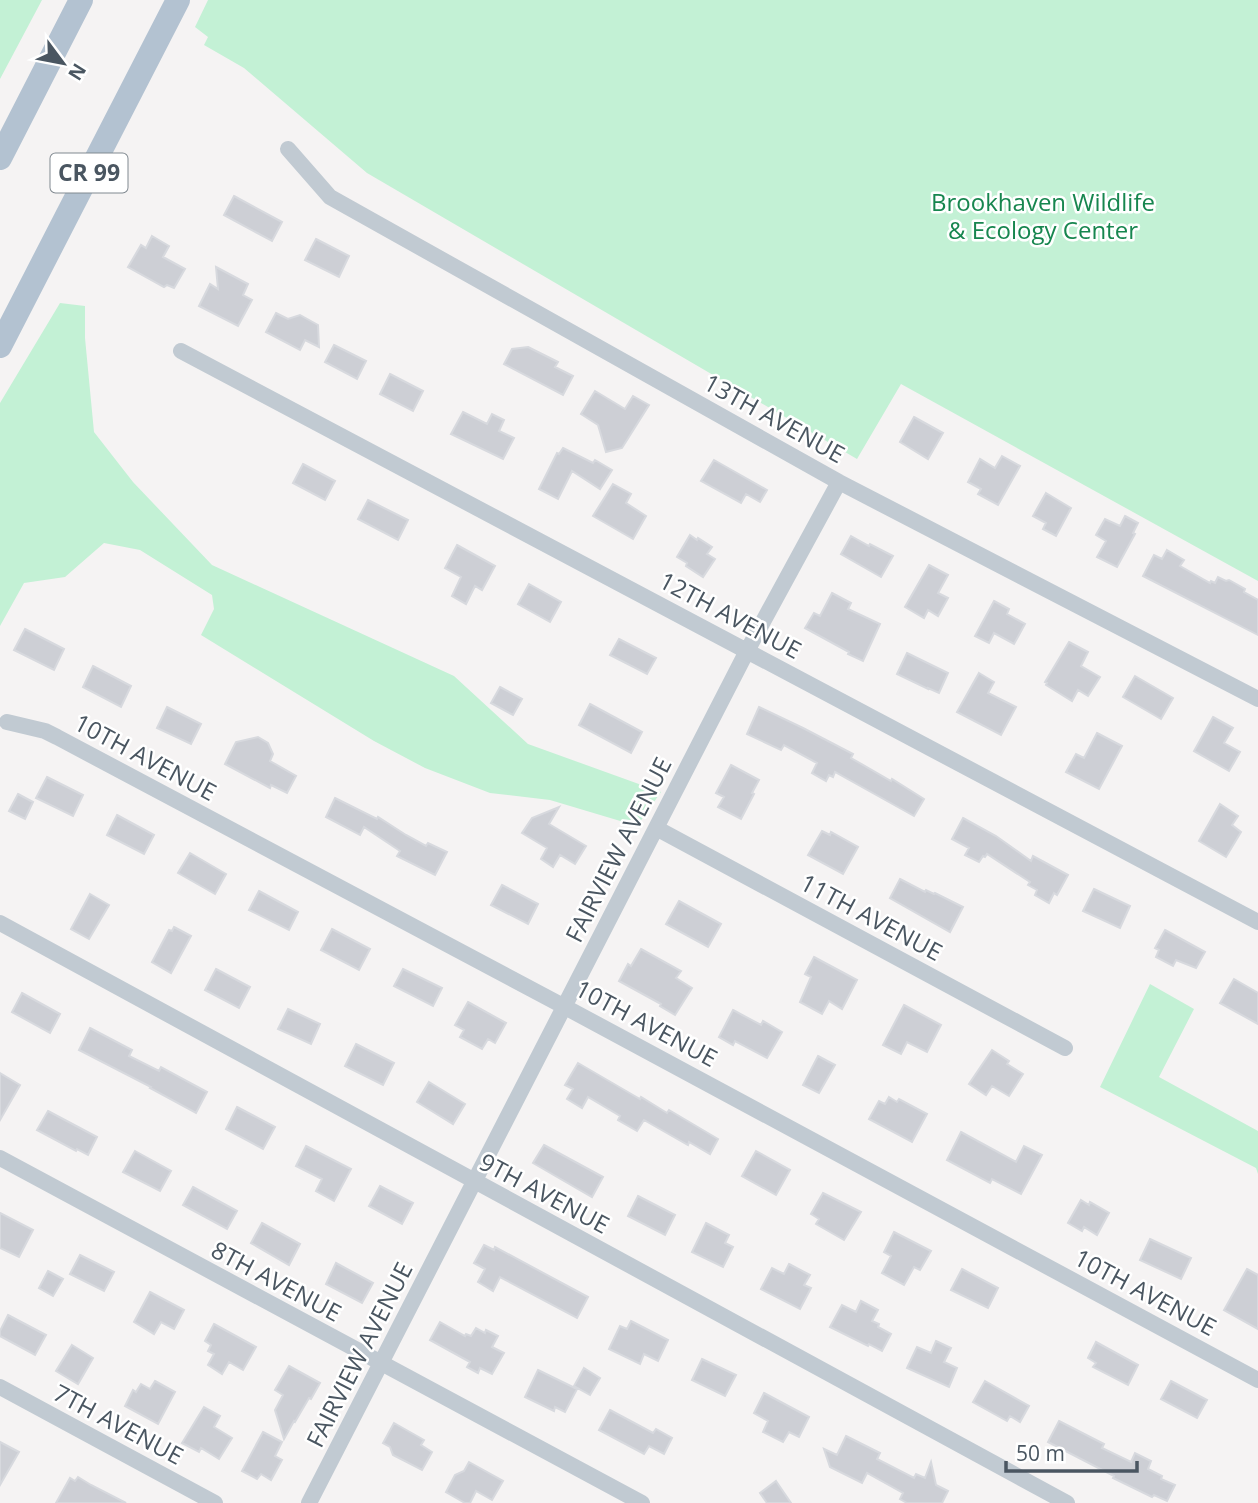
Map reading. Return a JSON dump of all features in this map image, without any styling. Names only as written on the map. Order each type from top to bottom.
[{"type":"main road","points":[[0,158],[82,0]]},
{"type":"main road","name":"CR 99","points":[[0,346],[178,0]]},
{"type":"street","name":"13TH AVENUE","points":[[288,149],[330,197],[839,482],[1258,699]]},
{"type":"street","name":"12TH AVENUE","points":[[181,351],[1258,922]]},
{"type":"street","name":"FAIRVIEW AVENUE","points":[[310,1503],[747,651],[839,482]]},
{"type":"street","name":"10TH AVENUE","points":[[7,722],[45,731],[1258,1380]]},
{"type":"street","name":"11TH AVENUE","points":[[656,828],[1065,1048]]},
{"type":"street","name":"9TH AVENUE","points":[[0,923],[1068,1503]]},
{"type":"street","name":"8TH AVENUE","points":[[0,1158],[642,1503]]},
{"type":"street","name":"7TH AVENUE","points":[[0,1387],[215,1503]]},
{"type":"green space","points":[[0,0],[42,0],[0,79]]},
{"type":"green space","name":"Brookhaven Wildlife & Ecology Center","points":[[208,0],[1258,0],[1258,581],[901,384],[857,459],[367,173],[244,68],[204,45],[208,37],[195,27]]},
{"type":"green space","points":[[60,303],[85,306],[85,338],[94,432],[133,482],[212,565],[454,676],[528,744],[661,792],[637,826],[550,800],[490,793],[425,768],[374,741],[201,635],[214,609],[212,595],[140,550],[104,543],[65,577],[24,583],[0,626],[0,403]]},
{"type":"green space","points":[[1150,984],[1194,1009],[1159,1077],[1258,1131],[1258,1174],[1256,1168],[1100,1087]]},
{"type":"building","points":[[234,196],[282,222],[272,241],[224,215]]},
{"type":"building","points":[[152,236],[169,246],[163,257],[185,269],[174,288],[167,285],[164,287],[128,267],[141,245],[146,248]]},
{"type":"building","points":[[316,239],[349,256],[339,277],[305,260]]},
{"type":"building","points":[[216,267],[248,284],[243,295],[252,300],[238,326],[199,306],[210,284],[218,289]]},
{"type":"building","points":[[276,313],[288,319],[300,315],[318,325],[319,347],[305,340],[300,350],[266,332]]},
{"type":"building","points":[[334,345],[366,361],[357,379],[325,362]]},
{"type":"building","points":[[528,347],[558,362],[555,367],[573,376],[563,395],[504,364],[512,349]]},
{"type":"building","points":[[390,374],[423,391],[413,411],[380,394]]},
{"type":"building","points":[[595,391],[625,409],[633,396],[649,405],[622,448],[606,452],[598,425],[581,414]]},
{"type":"building","points":[[463,412],[487,424],[492,414],[504,420],[499,431],[514,438],[503,459],[451,434]]},
{"type":"building","points":[[914,417],[943,433],[928,459],[900,442]]},
{"type":"building","points":[[563,448],[593,463],[595,460],[612,470],[600,489],[572,471],[558,499],[539,489],[557,453]]},
{"type":"building","points":[[1002,456],[1020,466],[998,505],[978,494],[981,489],[968,482],[980,459],[995,468]]},
{"type":"building","points":[[714,460],[767,490],[760,502],[746,494],[741,503],[701,481]]},
{"type":"building","points":[[303,464],[335,481],[325,500],[293,483]]},
{"type":"building","points":[[613,484],[631,494],[626,503],[646,516],[633,539],[593,516]]},
{"type":"building","points":[[1046,493],[1071,508],[1056,536],[1043,529],[1046,523],[1033,516]]},
{"type":"building","points":[[368,500],[408,520],[398,540],[358,519]]},
{"type":"building","points":[[1125,516],[1138,523],[1117,567],[1097,557],[1106,541],[1096,535],[1105,519],[1120,526]]},
{"type":"building","points":[[690,535],[712,547],[707,554],[715,559],[703,577],[677,557]]},
{"type":"building","points":[[851,536],[893,556],[881,577],[841,554]]},
{"type":"building","points":[[457,545],[495,566],[482,590],[475,586],[466,604],[452,596],[461,577],[445,568]]},
{"type":"building","points":[[1167,550],[1184,560],[1180,566],[1210,583],[1215,583],[1218,577],[1229,580],[1258,600],[1258,635],[1143,576],[1154,555],[1162,559]]},
{"type":"building","points":[[929,565],[948,575],[938,593],[948,598],[938,616],[928,610],[924,618],[905,607]]},
{"type":"building","points":[[529,584],[561,602],[550,622],[518,604]]},
{"type":"building","points":[[832,593],[851,603],[848,609],[880,624],[863,661],[805,628],[814,613],[820,616]]},
{"type":"building","points":[[994,601],[1009,609],[1007,614],[1025,624],[1014,644],[994,633],[989,643],[975,636]]},
{"type":"building","points":[[25,629],[64,649],[54,670],[14,650]]},
{"type":"building","points":[[619,639],[656,658],[647,674],[610,655]]},
{"type":"building","points":[[1069,642],[1088,652],[1081,666],[1100,677],[1088,696],[1078,690],[1072,701],[1045,682]]},
{"type":"building","points":[[907,653],[948,673],[939,693],[897,674]]},
{"type":"building","points":[[93,666],[131,686],[121,707],[83,687]]},
{"type":"building","points":[[979,673],[994,682],[988,693],[1016,707],[1001,735],[957,712]]},
{"type":"building","points":[[1135,676],[1173,698],[1161,719],[1123,697]]},
{"type":"building","points":[[500,687],[522,699],[513,715],[491,703]]},
{"type":"building","points":[[590,704],[642,732],[631,753],[579,725]]},
{"type":"building","points":[[167,707],[201,724],[191,744],[157,728]]},
{"type":"building","points":[[759,707],[853,754],[851,758],[924,799],[914,816],[835,772],[833,777],[829,775],[826,781],[812,773],[817,763],[784,745],[781,750],[747,734]]},
{"type":"building","points":[[1213,717],[1233,728],[1224,743],[1240,752],[1229,771],[1194,751]]},
{"type":"building","points":[[1097,733],[1122,746],[1099,789],[1066,772],[1076,754],[1084,758]]},
{"type":"building","points":[[258,737],[268,743],[273,754],[270,761],[296,776],[287,793],[271,785],[270,788],[225,764],[236,742]]},
{"type":"building","points":[[731,765],[759,780],[741,819],[718,807],[724,797],[716,793]]},
{"type":"building","points":[[47,777],[83,795],[73,816],[36,798]]},
{"type":"building","points":[[18,794],[33,802],[25,819],[9,811]]},
{"type":"building","points":[[335,798],[377,819],[378,817],[426,846],[428,843],[447,852],[435,875],[397,856],[400,851],[364,827],[360,835],[326,817]]},
{"type":"building","points":[[1220,804],[1238,816],[1232,825],[1241,832],[1226,857],[1199,841]]},
{"type":"building","points":[[559,807],[549,824],[586,846],[575,864],[560,855],[553,867],[541,859],[547,848],[522,833],[532,818]]},
{"type":"building","points":[[117,815],[154,835],[144,854],[107,835]]},
{"type":"building","points":[[963,818],[996,836],[1031,861],[1033,856],[1068,875],[1057,895],[1054,893],[1049,903],[1035,895],[1037,890],[1028,885],[1030,882],[987,854],[979,862],[965,855],[969,848],[952,839]]},
{"type":"building","points":[[822,831],[830,835],[831,832],[858,847],[843,874],[808,855]]},
{"type":"building","points":[[190,853],[226,874],[215,894],[178,873]]},
{"type":"building","points":[[900,879],[963,907],[950,932],[890,898]]},
{"type":"building","points":[[502,885],[538,904],[528,924],[491,905]]},
{"type":"building","points":[[1094,889],[1130,906],[1120,928],[1083,911]]},
{"type":"building","points":[[259,891],[298,912],[289,930],[249,910]]},
{"type":"building","points":[[90,894],[109,905],[89,939],[71,929]]},
{"type":"building","points":[[679,901],[721,924],[708,947],[666,924]]},
{"type":"building","points":[[174,927],[191,936],[171,973],[152,962],[169,930],[172,931]]},
{"type":"building","points":[[332,929],[370,949],[359,970],[321,950]]},
{"type":"building","points":[[1165,930],[1205,952],[1196,968],[1176,960],[1173,966],[1156,957],[1159,950],[1155,948]]},
{"type":"building","points":[[641,949],[681,971],[676,978],[692,988],[675,1015],[660,1006],[661,1004],[619,981],[628,964],[631,966]]},
{"type":"building","points":[[814,957],[857,980],[842,1009],[829,1001],[822,1014],[800,1002],[811,977],[805,974]]},
{"type":"building","points":[[216,969],[250,987],[239,1008],[205,990]]},
{"type":"building","points":[[403,969],[442,988],[433,1006],[394,986]]},
{"type":"building","points":[[1234,979],[1258,993],[1258,1024],[1220,1003]]},
{"type":"building","points":[[22,993],[60,1014],[50,1033],[12,1012]]},
{"type":"building","points":[[468,1002],[506,1023],[495,1043],[488,1039],[482,1049],[460,1037],[464,1030],[455,1025]]},
{"type":"building","points":[[904,1005],[941,1025],[927,1052],[907,1042],[901,1054],[883,1045]]},
{"type":"building","points":[[288,1009],[320,1024],[311,1044],[278,1029]]},
{"type":"building","points":[[733,1010],[761,1025],[763,1021],[782,1032],[767,1058],[735,1041],[733,1045],[719,1037]]},
{"type":"building","points":[[90,1028],[132,1050],[129,1056],[159,1071],[161,1067],[207,1092],[196,1113],[79,1050]]},
{"type":"building","points":[[356,1044],[394,1063],[383,1085],[345,1066]]},
{"type":"building","points":[[992,1050],[1023,1074],[1009,1096],[992,1086],[986,1095],[969,1084]]},
{"type":"building","points":[[818,1056],[835,1065],[819,1093],[803,1085]]},
{"type":"building","points":[[578,1063],[667,1113],[669,1110],[718,1139],[710,1154],[644,1120],[637,1131],[618,1120],[620,1116],[588,1097],[582,1108],[567,1099],[573,1089],[565,1085]]},
{"type":"building","points":[[0,1073],[20,1085],[0,1120]]},
{"type":"building","points":[[429,1082],[465,1104],[453,1124],[417,1102]]},
{"type":"building","points":[[889,1097],[897,1102],[899,1099],[927,1114],[912,1142],[869,1119],[879,1101],[885,1104]]},
{"type":"building","points":[[237,1107],[275,1127],[263,1149],[226,1129]]},
{"type":"building","points":[[48,1111],[97,1137],[88,1155],[37,1130]]},
{"type":"building","points":[[961,1132],[1016,1162],[1024,1146],[1042,1155],[1021,1194],[992,1179],[990,1183],[947,1160]]},
{"type":"building","points":[[544,1145],[603,1177],[592,1197],[533,1163]]},
{"type":"building","points":[[306,1146],[351,1169],[334,1201],[316,1191],[322,1179],[296,1166]]},
{"type":"building","points":[[135,1151],[171,1171],[160,1191],[123,1172]]},
{"type":"building","points":[[756,1151],[790,1170],[776,1195],[742,1176]]},
{"type":"building","points":[[380,1186],[413,1203],[402,1224],[369,1206]]},
{"type":"building","points":[[193,1187],[237,1211],[227,1229],[183,1205]]},
{"type":"building","points":[[823,1193],[861,1212],[844,1240],[816,1224],[819,1219],[811,1214]]},
{"type":"building","points":[[638,1196],[675,1215],[665,1235],[628,1216]]},
{"type":"building","points":[[1081,1200],[1109,1213],[1097,1235],[1084,1227],[1082,1231],[1068,1223]]},
{"type":"building","points":[[0,1213],[33,1230],[19,1257],[0,1248]]},
{"type":"building","points":[[262,1223],[300,1244],[289,1265],[251,1243]]},
{"type":"building","points":[[706,1223],[729,1235],[725,1243],[733,1247],[723,1267],[692,1252]]},
{"type":"building","points":[[894,1232],[931,1251],[920,1270],[914,1267],[904,1285],[882,1273],[891,1256],[884,1252]]},
{"type":"building","points":[[1150,1239],[1191,1258],[1181,1279],[1140,1260]]},
{"type":"building","points":[[484,1245],[494,1250],[495,1247],[588,1297],[577,1318],[500,1277],[493,1291],[478,1282],[485,1269],[474,1263]]},
{"type":"building","points":[[80,1255],[114,1272],[104,1291],[70,1274]]},
{"type":"building","points":[[336,1263],[373,1283],[362,1303],[326,1284]]},
{"type":"building","points":[[789,1264],[810,1275],[804,1285],[811,1288],[800,1309],[761,1289],[772,1268],[784,1274]]},
{"type":"building","points":[[962,1269],[998,1288],[988,1308],[951,1290]]},
{"type":"building","points":[[1247,1269],[1258,1275],[1258,1329],[1224,1310]]},
{"type":"building","points":[[48,1271],[63,1279],[53,1296],[39,1288]]},
{"type":"building","points":[[150,1292],[184,1310],[174,1329],[161,1322],[154,1334],[134,1322]]},
{"type":"building","points":[[861,1301],[878,1310],[872,1321],[891,1334],[882,1351],[830,1327],[842,1305],[856,1312]]},
{"type":"building","points":[[8,1315],[46,1335],[35,1355],[0,1336]]},
{"type":"building","points":[[631,1321],[668,1340],[658,1361],[644,1354],[640,1364],[609,1349],[620,1326],[627,1329]]},
{"type":"building","points":[[440,1322],[465,1336],[471,1336],[476,1328],[498,1336],[492,1347],[504,1353],[492,1374],[480,1368],[478,1373],[467,1367],[470,1362],[430,1340]]},
{"type":"building","points":[[214,1324],[256,1347],[243,1370],[229,1362],[222,1374],[208,1365],[214,1354],[208,1351],[211,1345],[205,1341]]},
{"type":"building","points":[[936,1341],[951,1348],[944,1362],[957,1368],[949,1387],[907,1368],[917,1347],[931,1353]]},
{"type":"building","points":[[1096,1342],[1138,1365],[1128,1385],[1093,1367],[1096,1363],[1088,1358]]},
{"type":"building","points":[[72,1345],[93,1358],[78,1384],[56,1371]]},
{"type":"building","points":[[702,1359],[736,1375],[725,1396],[692,1380]]},
{"type":"building","points":[[289,1366],[320,1383],[284,1439],[275,1410],[283,1395],[275,1390]]},
{"type":"building","points":[[584,1368],[600,1378],[590,1395],[574,1386]]},
{"type":"building","points":[[538,1370],[577,1389],[565,1412],[555,1407],[554,1411],[525,1397]]},
{"type":"building","points":[[155,1381],[175,1392],[158,1424],[125,1406],[133,1390],[136,1392],[141,1384],[150,1389]]},
{"type":"building","points":[[985,1381],[1029,1406],[1020,1422],[1010,1416],[1007,1421],[973,1402]]},
{"type":"building","points":[[1171,1381],[1207,1400],[1197,1418],[1161,1399]]},
{"type":"building","points":[[764,1393],[809,1417],[799,1437],[789,1432],[783,1442],[763,1432],[768,1421],[754,1413]]},
{"type":"building","points":[[204,1407],[220,1416],[214,1427],[232,1438],[219,1459],[201,1448],[199,1452],[182,1443]]},
{"type":"building","points":[[610,1410],[653,1433],[656,1429],[672,1438],[664,1454],[649,1446],[644,1454],[599,1430]]},
{"type":"building","points":[[1059,1421],[1104,1444],[1102,1448],[1131,1462],[1135,1453],[1151,1461],[1148,1469],[1175,1485],[1167,1501],[1154,1495],[1152,1497],[1113,1478],[1114,1476],[1048,1442]]},
{"type":"building","points":[[394,1423],[424,1440],[421,1445],[432,1452],[422,1470],[393,1455],[390,1447],[383,1443]]},
{"type":"building","points":[[263,1432],[282,1442],[275,1456],[282,1460],[271,1480],[261,1474],[257,1479],[242,1471]]},
{"type":"building","points":[[846,1436],[880,1453],[877,1459],[914,1478],[916,1474],[925,1478],[931,1462],[936,1485],[948,1491],[942,1503],[907,1503],[900,1499],[903,1493],[867,1473],[862,1483],[830,1467],[824,1449],[837,1455]]},
{"type":"building","points":[[0,1442],[19,1452],[0,1485]]},
{"type":"building","points":[[469,1462],[503,1481],[492,1500],[476,1491],[470,1503],[465,1503],[446,1492],[455,1475],[464,1471]]},
{"type":"building","points":[[78,1477],[126,1503],[56,1503],[70,1478],[75,1481]]},
{"type":"building","points":[[776,1481],[791,1503],[767,1503],[760,1493]]}]
